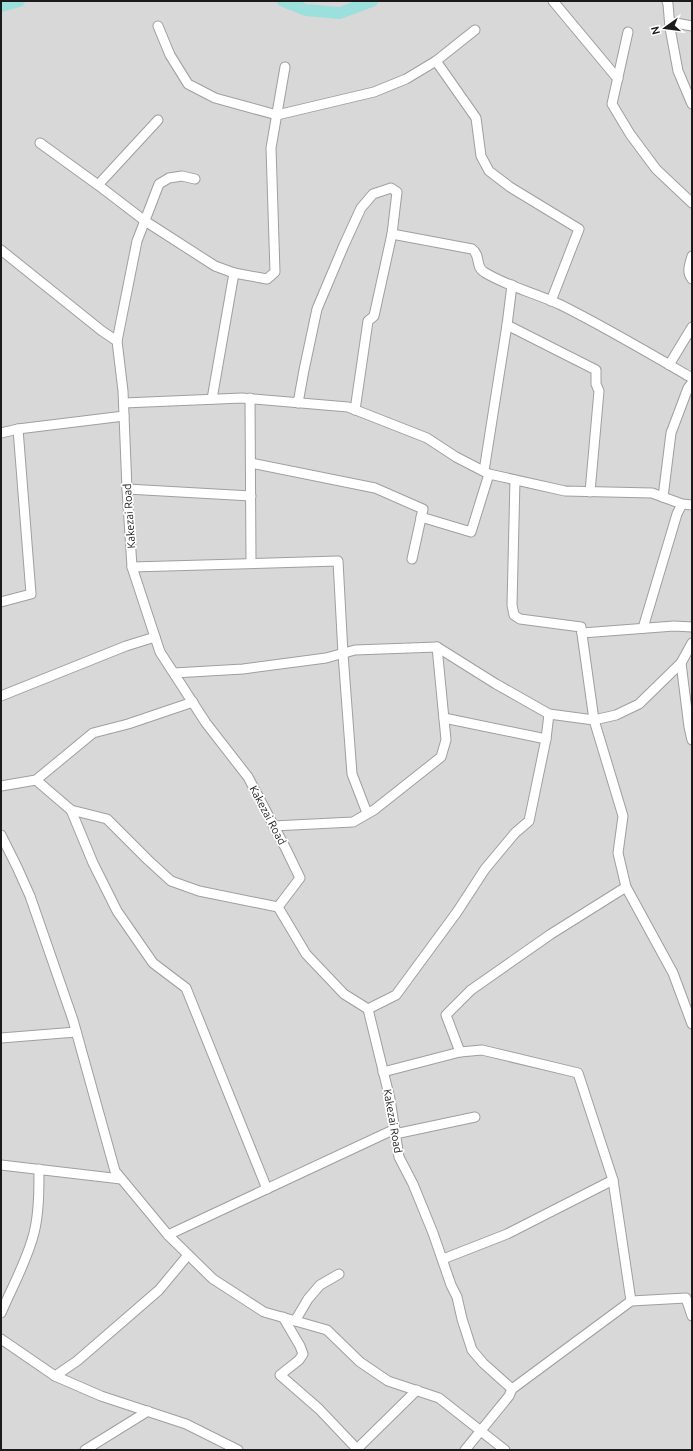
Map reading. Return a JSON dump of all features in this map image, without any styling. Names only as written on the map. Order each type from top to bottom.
[{"type":"street","points":[[553,1],[618,78]]},
{"type":"street","points":[[667,1],[678,71],[692,104]]},
{"type":"street","points":[[670,22],[692,26]]},
{"type":"street","points":[[158,26],[170,55],[188,84],[215,98],[277,115],[374,92],[406,79],[436,61],[475,30]]},
{"type":"street","points":[[628,32],[612,104],[630,134],[656,169],[692,203]]},
{"type":"street","points":[[436,61],[476,118],[481,156],[490,171],[510,187],[579,230],[551,301]]},
{"type":"street","points":[[40,144],[145,220],[215,266],[234,273],[267,279],[275,272],[271,148],[285,67]]},
{"type":"street","points":[[98,185],[158,120]]},
{"type":"street","name":"Kakezai Road","points":[[196,179],[182,176],[169,178],[159,184],[136,241],[117,342],[124,403],[132,567],[160,652],[206,722],[248,777],[300,878],[278,907]]},
{"type":"street","points":[[298,403],[317,309],[344,246],[361,208],[373,194],[391,188],[397,192],[392,234],[374,316],[368,321],[355,410]]},
{"type":"street","points":[[392,234],[472,250],[477,255],[479,268],[484,272],[551,301],[692,378]]},
{"type":"street","points":[[1,250],[117,342]]},
{"type":"street","points":[[692,256],[688,270],[692,279]]},
{"type":"street","points":[[212,399],[234,273]]},
{"type":"street","points":[[421,517],[471,532],[487,472],[512,285]]},
{"type":"street","points":[[507,325],[596,370],[596,384],[599,391],[590,492]]},
{"type":"street","points":[[669,365],[692,327]]},
{"type":"street","points":[[663,497],[671,433],[688,388],[692,383]]},
{"type":"street","points":[[250,398],[251,563]]},
{"type":"street","points":[[124,403],[250,398],[348,407],[427,438],[456,457],[487,472],[515,480],[565,492],[652,493],[682,504],[692,505]]},
{"type":"street","points":[[1,433],[18,429],[124,416]]},
{"type":"street","points":[[1,602],[31,594],[18,429]]},
{"type":"street","points":[[251,464],[375,488],[423,509],[412,559]]},
{"type":"street","points":[[515,480],[512,605],[514,615],[520,619],[581,627],[594,720],[623,816],[618,853],[626,888],[673,973],[692,1024]]},
{"type":"street","points":[[127,489],[251,496]]},
{"type":"street","points":[[643,628],[677,514],[682,504]]},
{"type":"street","points":[[132,567],[338,561],[352,774],[367,813]]},
{"type":"street","points":[[582,633],[674,626],[692,627]]},
{"type":"street","points":[[1,696],[126,646],[156,637]]},
{"type":"street","points":[[174,673],[243,669],[326,658],[356,650],[437,647],[496,684],[550,714],[594,720],[616,715],[639,704],[681,663],[692,643]]},
{"type":"street","points":[[273,826],[353,822],[374,810],[441,757],[446,740],[437,647]]},
{"type":"street","points":[[681,663],[692,740]]},
{"type":"street","points":[[1,786],[36,780],[93,733],[128,724],[193,702]]},
{"type":"street","points":[[36,780],[71,810],[107,819],[171,881],[200,891],[278,907],[306,954],[344,994],[368,1009],[396,995],[457,912],[485,869],[515,833],[529,821],[550,714]]},
{"type":"street","points":[[444,718],[546,739]]},
{"type":"street","points":[[71,810],[93,863],[117,911],[153,963],[186,988],[267,1189]]},
{"type":"street","points":[[1,835],[18,867],[30,896],[76,1032],[115,1171],[121,1179],[168,1234],[213,1279],[264,1312],[327,1330],[360,1362],[388,1380],[439,1398],[505,1450]]},
{"type":"street","points":[[460,1052],[446,1015],[471,990],[551,934],[626,888]]},
{"type":"street","name":"Kakezai Road","points":[[368,1009],[390,1099],[399,1157],[413,1184],[443,1260],[451,1285],[458,1297],[462,1319],[472,1350],[483,1363],[512,1389]]},
{"type":"street","points":[[1,1038],[76,1032]]},
{"type":"street","points":[[383,1072],[460,1052],[482,1050],[578,1073],[613,1180],[631,1301]]},
{"type":"street","points":[[168,1234],[395,1132],[476,1116]]},
{"type":"street","points":[[1,1165],[121,1179]]},
{"type":"street","points":[[1,1313],[28,1251],[34,1232],[39,1169]]},
{"type":"street","points":[[443,1260],[507,1234],[613,1180]]},
{"type":"street","points":[[56,1376],[77,1361],[159,1290],[188,1255]]},
{"type":"street","points":[[295,1321],[308,1299],[320,1285],[340,1274]]},
{"type":"street","points":[[465,1450],[509,1396],[512,1389],[631,1301],[689,1297],[692,1316]]},
{"type":"street","points":[[283,1317],[303,1354],[299,1360],[280,1375],[319,1409],[357,1450],[417,1390]]},
{"type":"street","points":[[1,1339],[56,1376],[101,1396],[186,1424],[238,1450]]},
{"type":"street","points":[[85,1450],[148,1411]]},
{"type":"shaded area","points":[[1,1],[692,1],[692,1450],[1,1450]]},
{"type":"waterway","points":[[1,6],[19,1]]},
{"type":"waterway","points":[[283,1],[306,10],[340,13],[372,1]]}]
